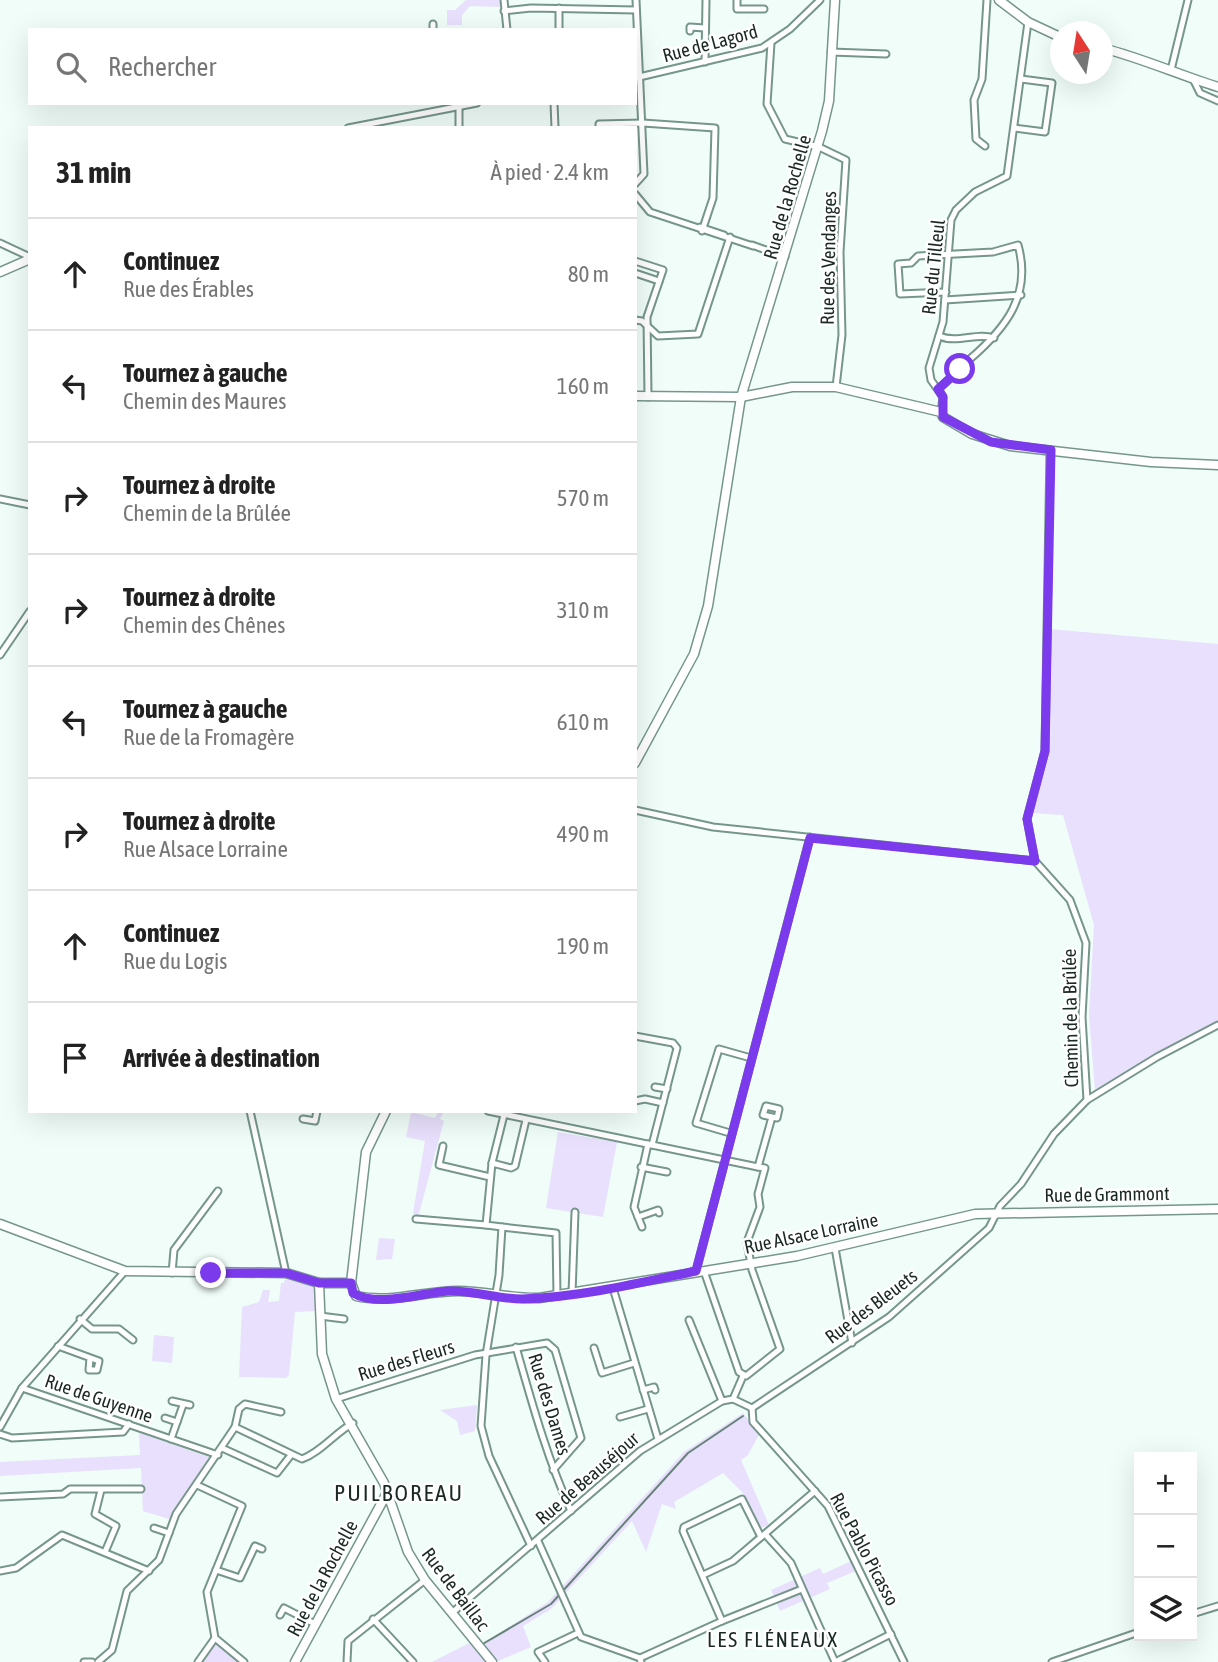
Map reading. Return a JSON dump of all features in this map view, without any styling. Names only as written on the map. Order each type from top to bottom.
[{"type":"street","points":[[504,0],[507,28]]},
{"type":"street","points":[[636,0],[636,28]]},
{"type":"street","points":[[705,62],[706,0]]},
{"type":"street","points":[[737,0],[737,9],[764,9]]},
{"type":"street","name":"Rue de Lagord","points":[[638,78],[755,50],[771,43],[820,0]]},
{"type":"street","name":"Rue de la Rochelle","points":[[637,759],[700,639],[708,606],[741,397],[819,147],[829,101],[835,0]]},
{"type":"street","points":[[985,146],[976,139],[974,100],[982,79],[987,0]]},
{"type":"street","points":[[999,0],[1028,22],[1050,32]]},
{"type":"street","points":[[1171,70],[1188,0]]},
{"type":"street","points":[[504,11],[559,8],[636,10]]},
{"type":"street","points":[[559,8],[559,28]]},
{"type":"street","points":[[1021,79],[1052,83],[1045,132],[1014,128],[1028,22]]},
{"type":"street","points":[[690,31],[690,27],[705,28]]},
{"type":"street","points":[[771,43],[769,111],[785,139],[819,147]]},
{"type":"street","points":[[831,52],[886,54]]},
{"type":"street","points":[[1113,52],[1218,87]]},
{"type":"street","points":[[637,182],[643,176],[643,123],[638,78]]},
{"type":"street","points":[[1194,81],[1200,93],[1218,101]]},
{"type":"street","points":[[357,126],[465,105]]},
{"type":"street","points":[[554,105],[555,126]]},
{"type":"street","points":[[459,106],[459,126]]},
{"type":"street","points":[[599,126],[643,123],[715,128],[713,198],[702,230]]},
{"type":"street","name":"Rue du Tilleul","points":[[941,412],[943,397],[931,380],[929,368],[939,336],[945,300],[949,227],[955,212],[976,191],[1006,178],[1014,128]]},
{"type":"street","name":"Rue des Vendanges","points":[[819,147],[844,158],[847,162],[841,217],[842,335],[836,387]]},
{"type":"street","points":[[637,196],[650,212],[785,257]]},
{"type":"street","points":[[637,321],[658,336],[699,332],[729,238]]},
{"type":"street","points":[[0,243],[15,248],[28,257]]},
{"type":"street","points":[[938,389],[994,338],[1011,316],[1021,295],[1022,268],[1018,245],[993,252],[918,256],[911,263],[898,264],[900,294],[946,292]]},
{"type":"street","points":[[0,272],[28,258]]},
{"type":"street","points":[[637,262],[663,270],[646,326],[648,397]]},
{"type":"street","points":[[637,274],[659,281]]},
{"type":"street","points":[[945,300],[1021,295]]},
{"type":"street","points":[[939,336],[950,341],[994,338]]},
{"type":"street","points":[[979,337],[981,350]]},
{"type":"street","points":[[637,396],[741,397],[792,387],[836,387],[941,412],[943,417],[991,442],[1151,462],[1218,465]]},
{"type":"street","points":[[637,810],[712,827],[1035,861],[1027,819],[1045,751],[1051,450]]},
{"type":"street","points":[[0,499],[28,505]]},
{"type":"street","points":[[0,654],[28,614]]},
{"type":"street","points":[[743,1376],[700,1270],[723,1158],[810,838]]},
{"type":"street","name":"Chemin de la Brûlée","points":[[1035,861],[1070,900],[1086,943],[1082,1017],[1087,1100]]},
{"type":"street","name":"Rue des Bleuets","points":[[752,1408],[889,1317],[989,1228],[1054,1134],[1087,1100],[1157,1057],[1218,1025]]},
{"type":"street","points":[[637,1036],[673,1043],[677,1048],[663,1103],[641,1167],[634,1207],[642,1227]]},
{"type":"street","points":[[730,1133],[696,1123],[719,1049],[751,1058]]},
{"type":"street","points":[[655,1087],[667,1089]]},
{"type":"street","points":[[637,1101],[645,1099],[663,1103]]},
{"type":"street","points":[[250,1113],[286,1273]]},
{"type":"street","points":[[303,1119],[315,1121],[317,1113]]},
{"type":"street","points":[[0,1224],[122,1271],[286,1273],[319,1283],[351,1283],[366,1152],[385,1113]]},
{"type":"street","points":[[496,1113],[765,1168],[758,1194],[760,1207],[747,1242],[751,1263],[780,1349],[760,1367],[743,1376],[733,1399],[752,1408]]},
{"type":"street","points":[[492,1163],[511,1168],[515,1166],[525,1113]]},
{"type":"street","points":[[486,1225],[492,1163],[504,1115]]},
{"type":"street","points":[[758,1167],[772,1117]]},
{"type":"street","points":[[443,1146],[439,1165],[490,1177]]},
{"type":"street","points":[[641,1167],[667,1172]]},
{"type":"street","points":[[172,1273],[174,1250],[218,1191]]},
{"type":"street","name":"Rue de Grammont","points":[[996,1215],[1020,1212],[1218,1209]]},
{"type":"street","points":[[638,1217],[658,1210],[659,1213]]},
{"type":"street","points":[[572,1294],[575,1212]]},
{"type":"street","name":"Rue Alsace Lorraine","points":[[351,1283],[353,1293],[361,1297],[382,1298],[461,1291],[520,1299],[557,1296],[835,1248],[975,1214],[996,1215]]},
{"type":"street","points":[[416,1219],[556,1233],[557,1296]]},
{"type":"street","points":[[502,1227],[486,1355],[481,1426],[489,1456],[531,1546]]},
{"type":"street","points":[[835,1248],[852,1343]]},
{"type":"street","name":"Rue de Guyenne","points":[[122,1271],[22,1388],[218,1455]]},
{"type":"street","name":"Rue de Baillac","points":[[319,1283],[322,1354],[336,1399],[353,1423],[387,1493],[406,1547],[425,1580],[492,1662]]},
{"type":"street","points":[[613,1288],[658,1439]]},
{"type":"street","points":[[320,1316],[344,1319]]},
{"type":"street","points":[[80,1319],[92,1329],[119,1329],[133,1340]]},
{"type":"street","points":[[689,1320],[722,1401]]},
{"type":"street","name":"Rue des Dames","points":[[486,1355],[547,1343],[555,1350],[581,1430],[579,1444],[553,1471]]},
{"type":"street","name":"Rue de Guyenne","points":[[58,1346],[90,1358]]},
{"type":"street","name":"Rue des Dames","points":[[516,1347],[539,1420],[543,1445],[571,1511]]},
{"type":"street","points":[[594,1348],[602,1373],[634,1363]]},
{"type":"street","name":"Rue des Fleurs","points":[[336,1399],[426,1369],[475,1355],[486,1355]]},
{"type":"street","points":[[643,1390],[654,1387],[655,1390]]},
{"type":"street","points":[[0,1427],[22,1388]]},
{"type":"street","name":"Rue de Beauséjour","points":[[453,1612],[658,1439],[722,1401],[733,1399]]},
{"type":"street","points":[[171,1439],[187,1405],[172,1401]]},
{"type":"street","points":[[98,1662],[112,1650],[127,1591],[159,1560],[176,1514],[218,1455],[235,1427],[243,1405],[281,1412]]},
{"type":"street","name":"Rue Pablo Picasso","points":[[752,1408],[753,1422],[828,1506],[904,1662]]},
{"type":"street","points":[[620,1417],[648,1409]]},
{"type":"street","points":[[165,1418],[177,1422]]},
{"type":"street","points":[[235,1427],[302,1459],[310,1456],[340,1429],[353,1423]]},
{"type":"street","points":[[0,1433],[12,1438],[122,1432],[129,1424]]},
{"type":"street","points":[[222,1448],[277,1473],[291,1455]]},
{"type":"street","points":[[197,1485],[242,1506],[206,1596],[215,1638],[244,1662]]},
{"type":"street","points":[[0,1497],[63,1494],[70,1489],[141,1489]]},
{"type":"street","points":[[101,1490],[95,1514],[116,1526],[106,1552]]},
{"type":"street","points":[[703,1575],[733,1561],[816,1491]]},
{"type":"street","name":"Rue de la Rochelle","points":[[295,1662],[387,1493]]},
{"type":"street","points":[[722,1621],[683,1531],[684,1527],[742,1499],[763,1536],[791,1563],[835,1662],[891,1634]]},
{"type":"street","name":"Rue de la Rochelle","points":[[378,1509],[393,1510]]},
{"type":"street","points":[[154,1528],[169,1533]]},
{"type":"street","points":[[0,1571],[16,1569],[62,1535],[149,1571]]},
{"type":"street","points":[[538,1541],[582,1639],[640,1660],[722,1621],[802,1589]]},
{"type":"street","points":[[216,1570],[240,1578],[255,1546],[262,1549]]},
{"type":"street","points":[[347,1662],[348,1641],[425,1580]]},
{"type":"street","points":[[1197,1612],[1218,1606]]},
{"type":"street","points":[[280,1615],[284,1608],[315,1624]]},
{"type":"street","points":[[373,1619],[413,1662]]},
{"type":"street","points":[[545,1662],[538,1652],[578,1633]]},
{"type":"street","points":[[1052,1662],[1134,1634]]},
{"type":"street","points":[[198,1662],[215,1638]]},
{"type":"street","points":[[84,1662],[92,1662]]},
{"type":"shaded area","points":[[466,0],[502,0],[501,7],[470,6],[462,15],[462,25],[447,25],[447,10],[455,10]]},
{"type":"shaded area","points":[[1050,629],[1218,644],[1218,1022],[1095,1090],[1089,1015],[1094,925],[1063,815],[1032,813],[1048,752]]},
{"type":"shaded area","points":[[411,1113],[435,1118],[438,1113],[443,1113],[440,1119],[444,1121],[418,1217],[413,1213],[425,1141],[406,1137]]},
{"type":"shaded area","points":[[558,1132],[617,1142],[603,1217],[546,1208]]},
{"type":"shaded area","points":[[379,1238],[395,1239],[392,1259],[376,1260]]},
{"type":"shaded area","points":[[285,1279],[316,1287],[316,1311],[295,1312],[289,1375],[286,1378],[239,1377],[242,1307],[259,1302],[263,1290],[270,1290],[268,1302],[279,1301],[281,1283],[284,1283]]},
{"type":"shaded area","points":[[154,1335],[174,1337],[172,1363],[152,1361]]},
{"type":"shaded area","points":[[477,1405],[475,1431],[460,1435],[457,1421],[440,1410]]},
{"type":"shaded area","points":[[743,1413],[760,1433],[748,1455],[741,1460],[769,1525],[759,1529],[743,1493],[723,1473],[674,1502],[676,1509],[662,1504],[646,1552],[632,1521],[551,1609],[523,1626],[531,1647],[496,1662],[482,1644],[548,1602],[684,1452]]},
{"type":"shaded area","points":[[139,1433],[209,1457],[169,1519],[143,1511],[141,1468],[0,1476],[0,1462],[140,1455]]},
{"type":"shaded area","points":[[851,1561],[856,1571],[827,1583],[830,1589],[780,1611],[771,1590],[820,1568],[823,1574]]},
{"type":"shaded area","points":[[471,1642],[487,1662],[432,1662]]},
{"type":"shaded area","points":[[217,1643],[237,1660],[237,1662],[201,1662]]},
{"type":"waterway","points":[[481,1645],[551,1604],[688,1453],[743,1416]]},
{"type":"district","name":"PUILBOREAU","points":[[399,1493]]},
{"type":"district","name":"LES FLÉNEAUX","points":[[773,1640]]},
{"type":"route","points":[[211,1273],[286,1273],[319,1283],[351,1283],[353,1293],[361,1297],[382,1298],[461,1291],[520,1299],[583,1293],[696,1271],[723,1158],[810,838],[1035,861],[1027,819],[1045,751],[1051,450],[991,442],[943,417],[941,412],[944,401],[938,389],[960,369]]}]
